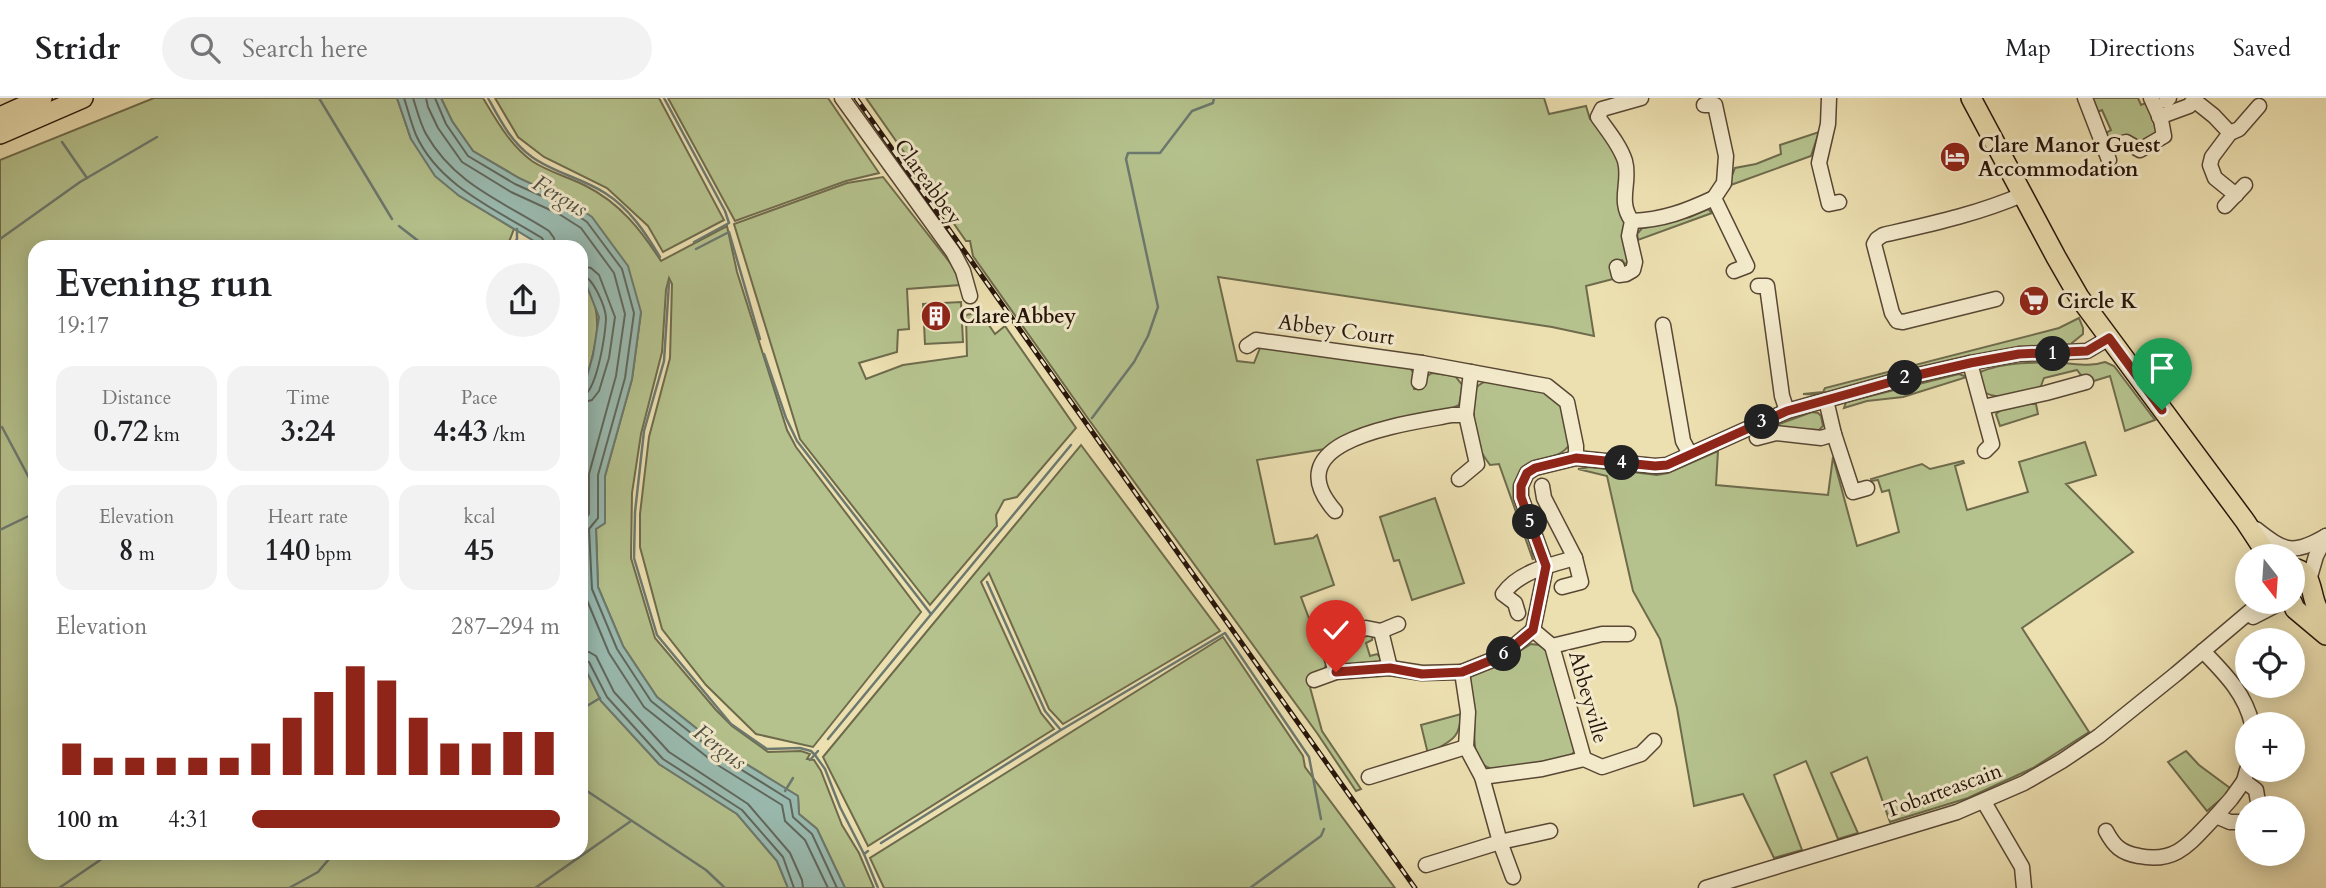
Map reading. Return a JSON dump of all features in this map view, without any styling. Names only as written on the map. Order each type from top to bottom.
[{"type":"main road","points":[[0,117],[42,98]]},
{"type":"main road","points":[[0,134],[83,98]]},
{"type":"main road","points":[[1972,98],[2073,287],[2260,544]]},
{"type":"main road","points":[[2245,521],[2267,544]]},
{"type":"main road","points":[[2305,585],[2326,620]]},
{"type":"main road","points":[[2302,614],[2326,635]]},
{"type":"street","name":"Clareabbey","points":[[842,98],[953,252],[971,296]]},
{"type":"street","points":[[1617,267],[1619,275],[1626,275],[1633,270],[1635,262],[1629,236],[1632,221],[1623,202],[1625,161],[1598,117],[1602,109],[1641,98]]},
{"type":"street","points":[[1829,98],[1828,124],[1819,163],[1829,204],[1839,202]]},
{"type":"street","points":[[2085,98],[2106,154],[2126,142],[2140,150],[2164,136],[2164,129],[2151,98]]},
{"type":"street","points":[[2159,117],[2189,106],[2193,99],[2230,133]]},
{"type":"street","points":[[1632,221],[1655,220],[1685,211],[1714,198],[1724,183],[1726,156],[1715,105],[1704,105]]},
{"type":"street","points":[[2225,206],[2240,190],[2215,178],[2210,164],[2212,157],[2230,133],[2239,129],[2259,106]]},
{"type":"street","points":[[1996,299],[1968,298],[1903,322],[1897,321],[1892,313],[1874,244],[1883,235],[2004,204],[2024,194]]},
{"type":"street","points":[[1714,198],[1747,266],[1734,271]]},
{"type":"street","points":[[1758,286],[1767,286],[1782,396],[1787,411]]},
{"type":"street","points":[[1663,325],[1683,441],[1690,454]]},
{"type":"street","points":[[1314,680],[1336,672],[1390,668],[1422,674],[1462,672],[1502,656],[1533,630],[1546,566],[1521,497],[1521,486],[1527,473],[1535,468],[1576,458],[1667,465],[1787,411],[1970,363],[2019,354],[2087,351],[2109,338]]},
{"type":"street","name":"Abbey Court","points":[[1247,346],[1256,340],[1422,363],[1547,386],[1567,401],[1576,458]]},
{"type":"street","points":[[1419,382],[1422,363]]},
{"type":"street","points":[[1970,363],[1992,444],[1985,450]]},
{"type":"street","points":[[1459,479],[1477,464],[1466,415],[1471,372]]},
{"type":"street","points":[[1983,407],[2087,382]]},
{"type":"street","points":[[1826,400],[1853,492],[1867,488]]},
{"type":"street","points":[[1335,511],[1324,498],[1318,484],[1318,468],[1328,453],[1365,435],[1431,419],[1466,415]]},
{"type":"street","points":[[1757,438],[1776,433],[1821,438],[1834,434]]},
{"type":"street","points":[[1542,486],[1544,498],[1575,558],[1581,582],[1562,587]]},
{"type":"street","points":[[2245,521],[2273,543],[2284,548],[2299,550],[2326,536]]},
{"type":"street","points":[[2305,559],[2326,536]]},
{"type":"street","points":[[1518,613],[1515,603],[1503,594],[1510,583],[1546,566],[1575,558]]},
{"type":"street","name":"Tobarteascain","points":[[1706,888],[1957,812],[2024,783],[2089,742],[2248,614]]},
{"type":"street","name":"Tobarteascain","points":[[2233,628],[2259,614]]},
{"type":"street","points":[[1336,672],[1326,643],[1366,628],[1381,631],[1398,624]]},
{"type":"street","name":"Abbeyville","points":[[1533,630],[1552,646],[1584,759]]},
{"type":"street","points":[[1381,631],[1390,668]]},
{"type":"street","name":"Abbeyville","points":[[1552,646],[1602,634],[1628,634]]},
{"type":"street","points":[[2203,651],[2226,674],[2244,699],[2248,712]]},
{"type":"street","points":[[1462,672],[1468,712],[1466,747],[1482,776],[1500,842],[1513,877]]},
{"type":"street","name":"Abbeyville","points":[[1482,776],[1542,769],[1584,759],[1602,766],[1641,754],[1654,741]]},
{"type":"street","points":[[1369,776],[1466,747]]},
{"type":"street","points":[[2106,831],[2115,847],[2132,855],[2150,859],[2166,858],[2179,852],[2216,816],[2241,782]]},
{"type":"street","points":[[1984,802],[2022,867],[2024,888]]},
{"type":"street","points":[[2216,816],[2235,822]]},
{"type":"street","points":[[1426,865],[1500,842],[1550,831]]},
{"type":"green space","points":[[154,98],[397,98],[411,139],[458,195],[514,229],[510,240],[28,240],[28,860],[588,860],[588,674],[601,701],[659,764],[737,814],[777,861],[788,888],[0,888],[0,160]]},
{"type":"green space","points":[[441,98],[483,98],[504,132],[524,155],[538,165],[586,186],[609,201],[637,228],[661,261],[727,226],[737,272],[787,430],[796,447],[921,612],[813,747],[756,734],[706,685],[662,629],[640,547],[640,514],[649,437],[670,358],[672,284],[669,278],[662,352],[641,434],[632,493],[631,558],[655,638],[732,726],[768,752],[801,751],[810,754],[807,759],[814,760],[821,771],[842,825],[859,853],[874,888],[845,888],[817,829],[799,814],[798,796],[725,751],[657,697],[623,646],[598,587],[596,529],[605,523],[605,476],[632,379],[641,312],[588,254],[588,240],[575,240],[519,178],[473,151],[452,121]]},
{"type":"green space","points":[[495,98],[659,98],[724,220],[663,252],[648,226],[607,188],[544,157],[518,137]]},
{"type":"green space","points":[[668,98],[828,98],[879,173],[846,181],[735,221]]},
{"type":"green space","points":[[866,98],[1544,98],[1549,114],[1586,106],[1590,119],[1595,122],[1620,159],[1628,262],[1625,264],[1622,260],[1610,265],[1613,279],[1586,286],[1594,336],[1552,327],[1218,277],[1237,361],[1254,363],[1260,348],[1268,347],[1409,366],[1414,374],[1414,389],[1422,389],[1424,378],[1432,373],[1455,376],[1463,386],[1459,405],[1448,410],[1361,430],[1337,440],[1325,449],[1257,460],[1275,544],[1317,535],[1334,585],[1301,597],[1326,664],[1324,670],[1308,680],[1322,731],[1361,789],[1356,791],[1317,733],[1087,417],[973,256],[970,241],[966,241]]},
{"type":"green space","points":[[2090,98],[2138,98],[2141,105],[2148,102],[2158,133],[2140,145],[2108,139],[2104,134],[2111,130],[2102,110],[2095,113]]},
{"type":"green space","points":[[1819,132],[1811,156],[1728,186],[1735,168],[1756,164],[1781,154],[1780,145]]},
{"type":"green space","points":[[883,177],[955,269],[960,285],[907,289],[909,329],[898,330],[897,352],[859,363],[866,379],[903,365],[967,356],[966,315],[980,312],[995,334],[1005,326],[1076,428],[1017,497],[1004,500],[996,515],[997,526],[930,605],[800,439],[734,224],[847,183]]},
{"type":"green space","points":[[1708,209],[1712,213],[1638,240],[1637,234],[1643,227],[1690,217]]},
{"type":"green space","points":[[588,289],[595,306],[597,321],[594,352],[588,373]]},
{"type":"green space","points":[[961,302],[963,342],[925,344],[923,304]]},
{"type":"green space","points":[[2079,318],[2083,334],[2072,343],[2072,347],[1824,395],[1803,394],[1823,392],[1825,388],[2059,328]]},
{"type":"green space","points":[[2105,362],[2114,366],[2155,420],[2125,431],[2110,376],[2087,383],[2077,370],[2044,378],[2036,390],[2015,395],[1995,396],[1982,391],[1980,372],[2000,366],[2031,363],[2089,365]]},
{"type":"green space","points":[[1959,374],[1967,377],[1903,397],[1867,401],[1844,408],[1846,402]]},
{"type":"green space","points":[[1492,380],[1548,392],[1563,409],[1570,444],[1560,453],[1524,468],[1533,560],[1499,464],[1490,465],[1477,440],[1474,392],[1479,385]]},
{"type":"green space","points":[[2036,404],[2038,414],[2000,426],[1996,414],[2001,410]]},
{"type":"green space","points":[[1812,412],[1821,416],[1823,426],[1819,430],[1781,428],[1779,424]]},
{"type":"green space","points":[[2085,442],[2096,475],[2066,484],[2133,552],[2022,628],[2089,732],[2033,768],[1968,798],[1890,822],[1867,757],[1831,773],[1858,833],[1838,839],[1806,761],[1774,775],[1802,850],[1774,858],[1743,794],[1694,806],[1677,708],[1660,639],[1633,591],[1607,476],[1578,469],[1590,467],[1657,475],[1668,473],[1718,451],[1716,485],[1828,495],[1833,457],[1857,546],[1899,532],[1889,490],[1882,492],[1878,480],[1871,479],[1922,464],[1930,469],[1963,461],[1964,463],[1955,466],[1967,510],[2028,492],[2019,462]]},
{"type":"green space","points":[[1081,445],[1220,631],[1063,724],[1049,709],[989,573],[981,582],[1041,713],[1054,729],[868,846],[823,757]]},
{"type":"green space","points":[[1435,498],[1464,583],[1412,600],[1399,560],[1394,561],[1380,517]]},
{"type":"green space","points":[[1359,634],[1373,635],[1372,640],[1366,643],[1370,656],[1377,654],[1380,661],[1376,664],[1343,666],[1336,657],[1336,645]]},
{"type":"green space","points":[[1223,637],[1303,756],[1305,767],[1395,888],[884,888],[870,858]]},
{"type":"green space","points":[[1531,644],[1539,645],[1550,653],[1575,750],[1571,756],[1562,760],[1494,769],[1480,762],[1475,748],[1470,675]]},
{"type":"green space","points":[[1461,714],[1456,735],[1428,754],[1421,725]]},
{"type":"green space","points":[[2186,751],[2199,765],[2230,788],[2227,794],[2207,811],[2168,762]]},
{"type":"water","points":[[397,98],[441,98],[452,121],[473,151],[519,178],[567,200],[592,217],[628,266],[641,312],[632,379],[605,476],[605,523],[596,529],[598,587],[623,646],[657,697],[725,751],[798,796],[799,814],[817,829],[845,888],[788,888],[777,861],[737,814],[659,764],[601,701],[588,674],[588,372],[599,317],[588,289],[588,240],[532,240],[458,195],[435,176],[411,139]]},
{"type":"waterway","points":[[319,98],[392,219]]},
{"type":"waterway","name":"Fergus","points":[[488,98],[518,145],[541,163],[614,199],[636,222],[660,257]]},
{"type":"waterway","points":[[664,98],[729,223],[694,242]]},
{"type":"waterway","points":[[1092,418],[1134,362],[1148,336],[1158,307],[1126,159],[1128,153],[1160,153],[1192,111],[1213,103],[1214,98]]},
{"type":"waterway","points":[[0,239],[80,182],[157,137]]},
{"type":"waterway","points":[[62,142],[87,178]]},
{"type":"waterway","points":[[399,226],[417,240]]},
{"type":"waterway","points":[[516,240],[517,229]]},
{"type":"waterway","points":[[696,249],[729,232],[760,339]]},
{"type":"waterway","name":"Fergus","points":[[669,283],[664,361],[644,431],[635,512],[634,558],[657,635],[731,724],[767,749],[800,748],[815,755],[825,769],[840,807],[864,854],[868,851]]},
{"type":"waterway","points":[[764,354],[786,418],[797,441],[931,614]]},
{"type":"waterway","points":[[2,427],[28,476]]},
{"type":"waterway","points":[[828,739],[1071,445]]},
{"type":"waterway","points":[[0,530],[28,516]]},
{"type":"waterway","points":[[987,582],[1045,711],[1060,729]]},
{"type":"waterway","points":[[881,843],[1061,730],[1225,633],[1309,757],[1321,819]]},
{"type":"waterway","points":[[588,705],[600,698]]},
{"type":"waterway","points":[[810,760],[818,751]]},
{"type":"waterway","points":[[785,791],[793,778]]},
{"type":"waterway","points":[[588,792],[706,870],[725,888]]},
{"type":"waterway","points":[[588,851],[631,821]]},
{"type":"waterway","points":[[1250,888],[1321,836],[1324,829]]},
{"type":"waterway","points":[[864,854],[878,888]]},
{"type":"waterway","points":[[59,888],[100,860]]},
{"type":"waterway","points":[[289,888],[318,872],[328,860]]},
{"type":"waterway","points":[[535,888],[575,860]]},
{"type":"railway","points":[[856,98],[1415,888]]},
{"type":"place","name":"Clare Manor Guest Accommodation","points":[[1955,157]]},
{"type":"place","name":"Circle K","points":[[2034,301]]},
{"type":"place","name":"Clare Abbey","points":[[936,316]]},
{"type":"route","points":[[1336,672],[1390,668],[1422,674],[1462,672],[1502,656],[1533,630],[1546,566],[1521,497],[1521,486],[1527,473],[1535,468],[1576,458],[1667,465],[1787,411],[1970,363],[2019,354],[2087,351],[2109,338],[2162,410]]}]
